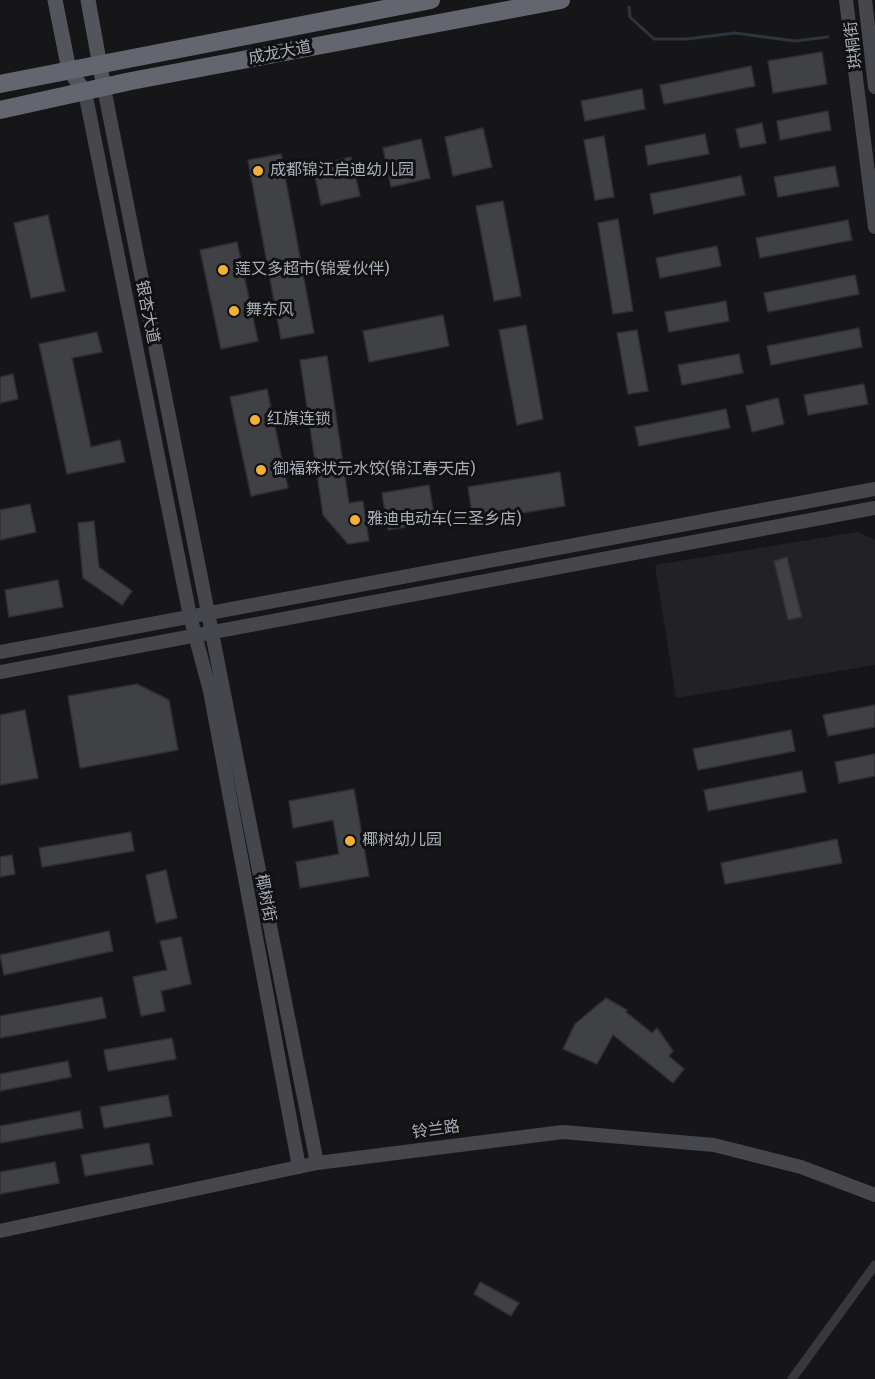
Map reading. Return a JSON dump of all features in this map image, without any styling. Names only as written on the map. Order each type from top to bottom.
[{"type":"highway","name":"成龙大道","points":[[0,84],[431,0]]},
{"type":"highway","name":"成龙大道","points":[[0,110],[561,0]]},
{"type":"main road","name":"银杏大道","points":[[55,0],[69,70],[85,92]]},
{"type":"main road","name":"银杏大道","points":[[88,0],[104,88]]},
{"type":"street","name":"珙桐街","points":[[846,0],[875,227]]},
{"type":"street","name":"珙桐街","points":[[865,0],[875,87]]},
{"type":"street","name":"银杏大道","points":[[104,88],[193,543],[213,633]]},
{"type":"street","name":"银杏大道","points":[[85,92],[195,636]]},
{"type":"street","points":[[0,652],[875,489]]},
{"type":"street","points":[[0,672],[875,508]]},
{"type":"street","name":"椰树街","points":[[213,633],[317,1164]]},
{"type":"street","name":"椰树街","points":[[195,636],[210,691],[299,1167]]},
{"type":"street","name":"铃兰路","points":[[0,1231],[299,1167],[563,1132],[714,1145],[801,1167],[875,1195]]},
{"type":"street","points":[[792,1379],[875,1265]]},
{"type":"shaded area","points":[[858,532],[875,540],[875,665],[676,698],[655,565]]},
{"type":"building","points":[[822,52],[827,84],[773,93],[768,61]]},
{"type":"building","points":[[751,66],[755,86],[664,104],[660,85]]},
{"type":"building","points":[[642,89],[645,109],[585,121],[581,101]]},
{"type":"building","points":[[828,111],[831,130],[780,140],[777,121]]},
{"type":"building","points":[[762,123],[766,143],[740,148],[736,129]]},
{"type":"building","points":[[483,128],[492,167],[453,176],[445,137]]},
{"type":"building","points":[[705,134],[709,154],[648,165],[645,146]]},
{"type":"building","points":[[604,136],[614,197],[595,200],[584,140]]},
{"type":"building","points":[[421,139],[430,178],[391,187],[383,148]]},
{"type":"building","points":[[281,154],[314,333],[281,339],[248,160]]},
{"type":"building","points":[[351,157],[360,196],[321,205],[313,166]]},
{"type":"building","points":[[835,166],[839,186],[778,197],[774,177]]},
{"type":"building","points":[[741,176],[745,195],[654,214],[650,194]]},
{"type":"building","points":[[503,201],[521,296],[494,301],[476,206]]},
{"type":"building","points":[[48,215],[65,291],[31,298],[14,223]]},
{"type":"building","points":[[618,219],[633,311],[613,314],[598,223]]},
{"type":"building","points":[[848,220],[852,240],[760,258],[756,238]]},
{"type":"building","points":[[237,242],[258,341],[221,349],[200,250]]},
{"type":"building","points":[[717,246],[721,266],[660,278],[656,258]]},
{"type":"building","points":[[855,275],[859,294],[768,312],[764,293]]},
{"type":"building","points":[[726,301],[729,321],[669,332],[665,312]]},
{"type":"building","points":[[443,315],[449,346],[369,362],[363,331]]},
{"type":"building","points":[[526,325],[543,419],[517,425],[499,330]]},
{"type":"building","points":[[859,328],[862,347],[771,365],[767,346]]},
{"type":"building","points":[[637,330],[648,391],[628,394],[617,333]]},
{"type":"building","points":[[97,332],[102,352],[72,358],[91,447],[120,440],[125,462],[67,474],[39,344]]},
{"type":"building","points":[[739,354],[743,373],[682,385],[678,365]]},
{"type":"building","points":[[327,356],[349,503],[363,501],[369,541],[348,544],[323,515],[300,360]]},
{"type":"building","points":[[13,374],[18,399],[0,403],[0,377]]},
{"type":"building","points":[[864,384],[868,404],[808,415],[804,395]]},
{"type":"building","points":[[267,389],[288,488],[251,496],[230,397]]},
{"type":"building","points":[[778,398],[784,424],[752,432],[746,406]]},
{"type":"building","points":[[726,409],[730,428],[639,446],[635,427]]},
{"type":"building","points":[[560,472],[565,506],[473,521],[468,487]]},
{"type":"building","points":[[429,485],[435,522],[388,530],[382,493]]},
{"type":"building","points":[[30,504],[36,532],[0,540],[0,510]]},
{"type":"building","points":[[94,521],[99,567],[132,591],[122,605],[83,578],[78,523]]},
{"type":"building","points":[[787,557],[802,617],[788,620],[774,561]]},
{"type":"building","points":[[58,580],[63,607],[9,617],[5,590]]},
{"type":"building","points":[[137,684],[169,700],[178,750],[80,768],[68,696]]},
{"type":"building","points":[[875,705],[875,727],[828,736],[823,715]]},
{"type":"building","points":[[25,710],[38,778],[0,785],[0,715]]},
{"type":"building","points":[[791,730],[795,751],[698,770],[693,749]]},
{"type":"building","points":[[875,754],[875,776],[839,783],[835,762]]},
{"type":"building","points":[[802,771],[806,792],[708,811],[704,790]]},
{"type":"building","name":"椰树幼儿园","points":[[354,789],[369,876],[300,888],[296,862],[339,854],[333,820],[293,828],[289,801]]},
{"type":"building","points":[[131,832],[134,851],[42,867],[39,848]]},
{"type":"building","points":[[837,839],[842,863],[725,884],[721,863]]},
{"type":"building","points":[[12,855],[15,874],[0,877],[0,857]]},
{"type":"building","points":[[166,870],[177,918],[156,923],[146,875]]},
{"type":"building","points":[[109,931],[113,951],[4,975],[0,955]]},
{"type":"building","points":[[181,937],[191,984],[161,991],[165,1011],[141,1016],[133,977],[167,970],[160,941]]},
{"type":"building","points":[[102,997],[106,1018],[0,1038],[0,1016]]},
{"type":"building","points":[[606,998],[627,1010],[626,1012],[652,1033],[657,1028],[673,1051],[669,1056],[684,1069],[673,1083],[613,1035],[597,1064],[563,1049],[575,1024]]},
{"type":"building","points":[[172,1038],[176,1059],[108,1071],[104,1050]]},
{"type":"building","points":[[68,1061],[71,1077],[0,1091],[0,1074]]},
{"type":"building","points":[[168,1095],[172,1116],[104,1128],[100,1107]]},
{"type":"building","points":[[80,1111],[83,1128],[0,1143],[0,1126]]},
{"type":"building","points":[[149,1143],[153,1164],[85,1176],[81,1155]]},
{"type":"building","points":[[55,1162],[59,1183],[0,1194],[0,1172]]},
{"type":"building","points":[[480,1282],[519,1303],[511,1316],[474,1294]]},
{"type":"waterway","points":[[629,7],[630,17],[654,39],[687,39],[735,33],[795,41],[828,37]]},
{"type":"place","name":"成都锦江启迪幼儿园","points":[[258,171]]},
{"type":"place","name":"莲又多超市(锦爱伙伴)","points":[[223,270]]},
{"type":"place","name":"舞东风","points":[[234,311]]},
{"type":"place","name":"红旗连锁","points":[[255,420]]},
{"type":"place","name":"御福箖状元水饺(锦江春天店)","points":[[261,470]]},
{"type":"place","name":"雅迪电动车(三圣乡店)","points":[[355,520]]},
{"type":"place","name":"椰树幼儿园","points":[[350,841]]}]
